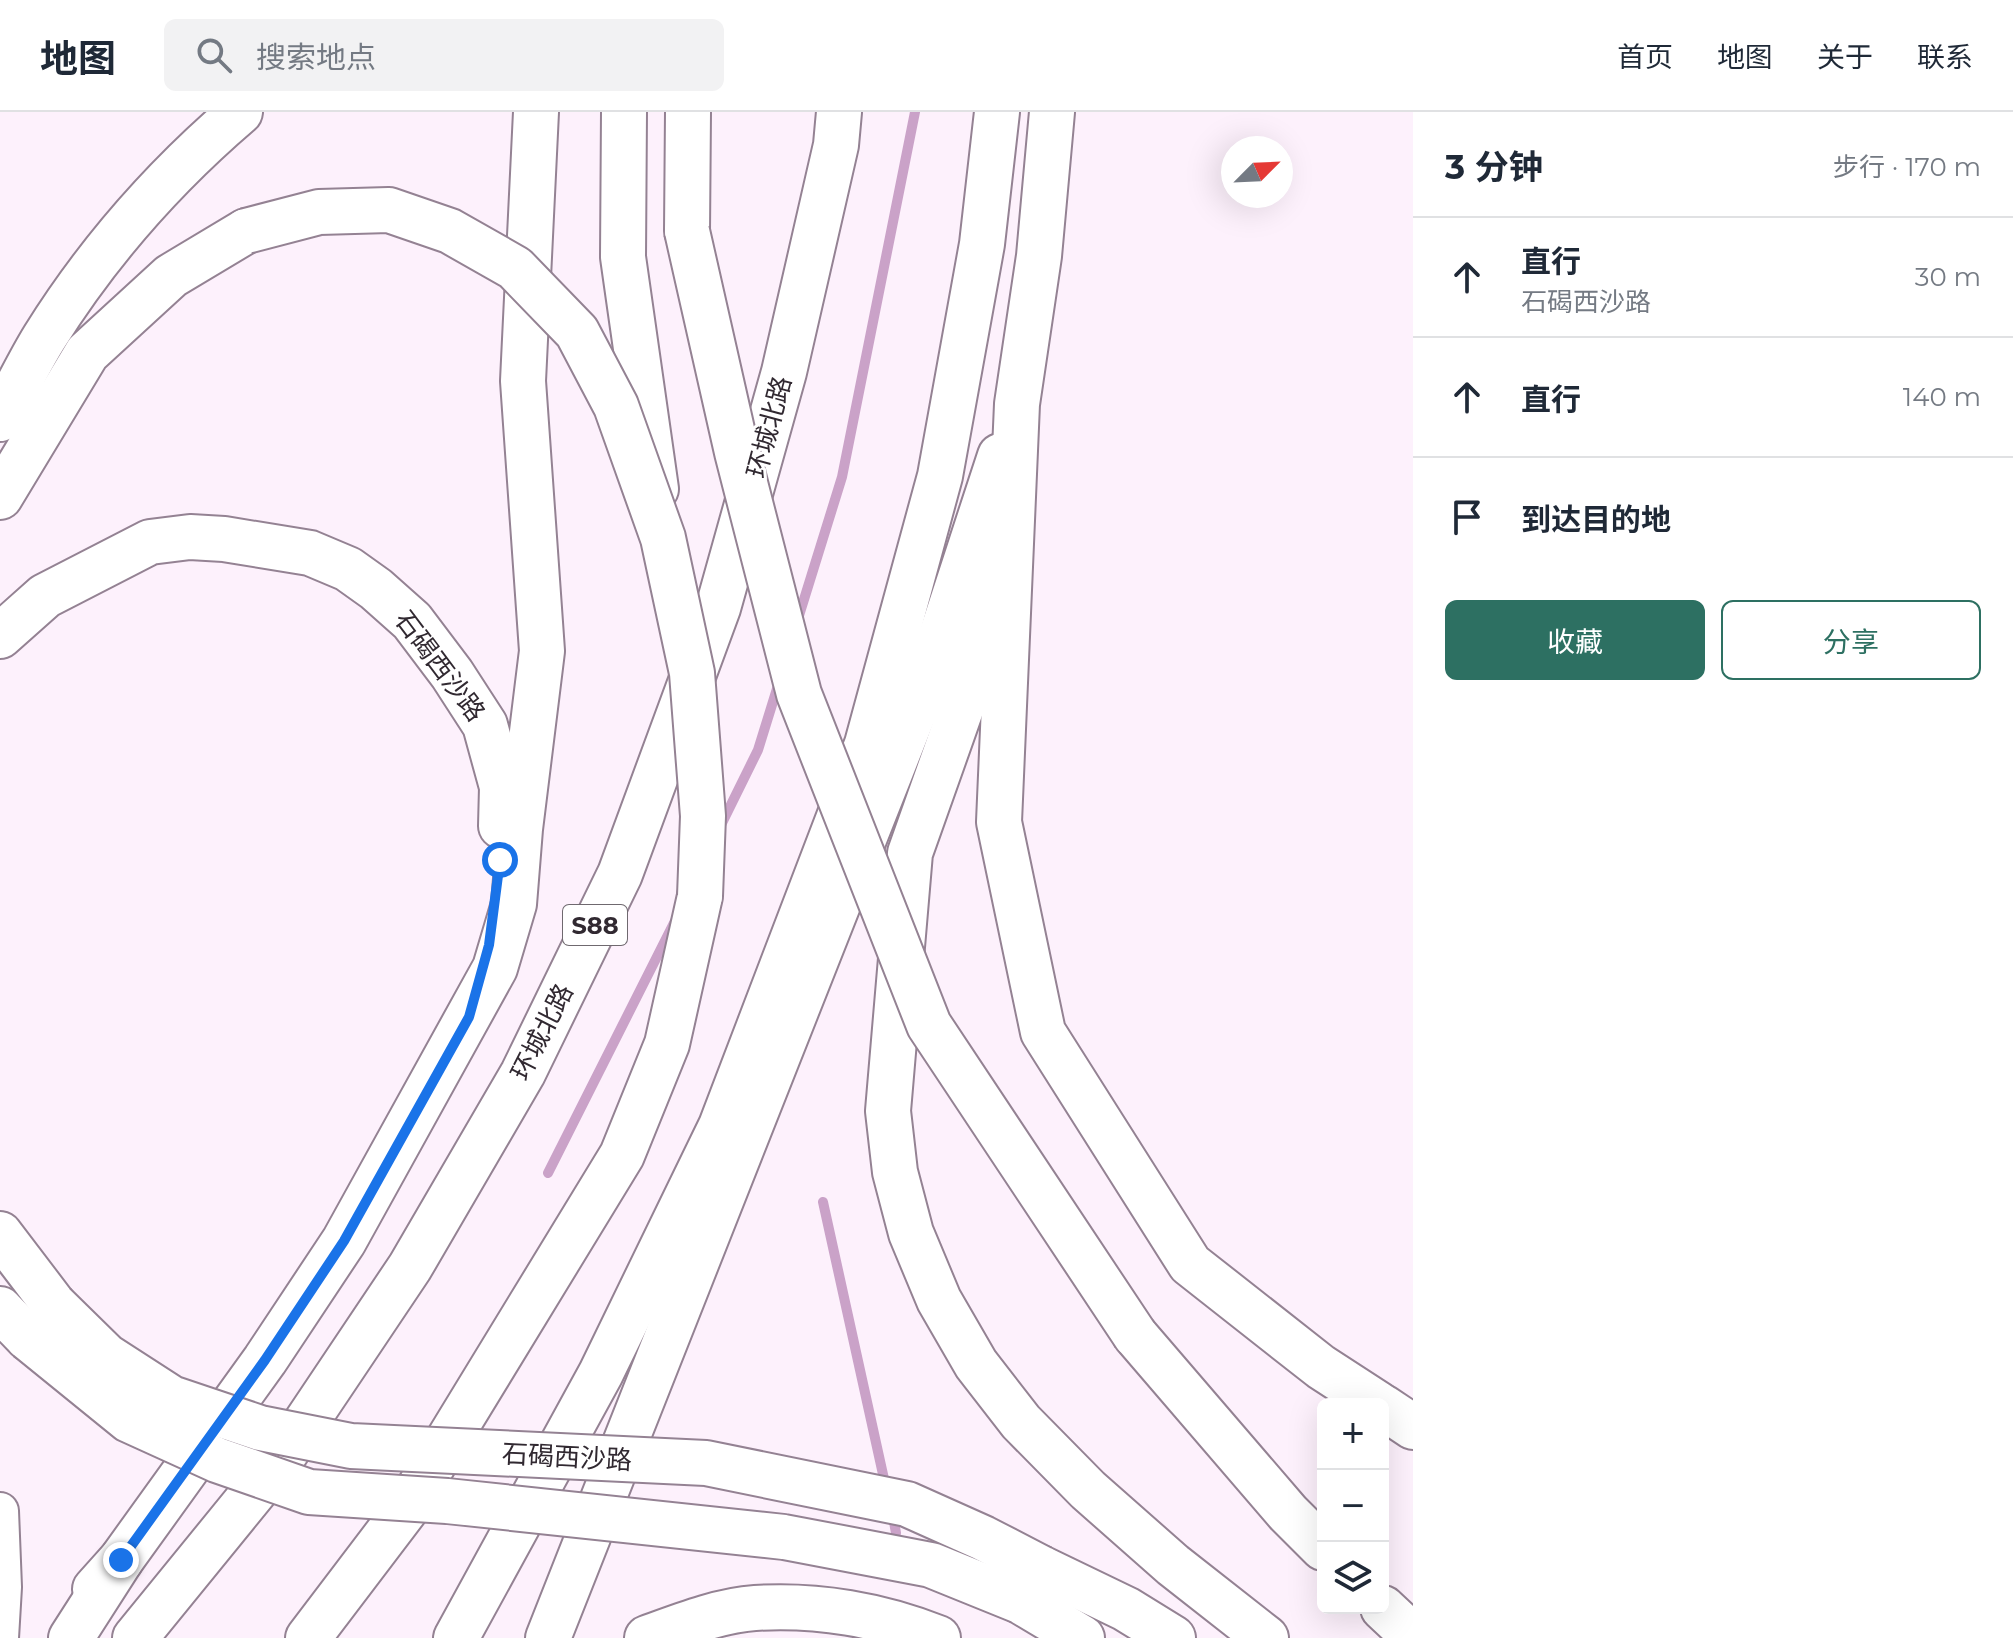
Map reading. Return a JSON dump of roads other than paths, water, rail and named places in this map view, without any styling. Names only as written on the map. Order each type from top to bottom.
[{"type":"main road","points":[[0,419],[44,339],[119,233],[205,142],[240,112]]},
{"type":"main road","points":[[71,1638],[121,1560],[265,1360],[344,1241],[495,968],[514,904],[542,651],[523,381],[536,112]]},
{"type":"main road","points":[[308,1638],[406,1509],[622,1155],[667,1044],[700,896],[703,816],[692,673],[663,538],[623,257],[624,112]]},
{"type":"main road","points":[[688,112],[687,231],[737,452],[799,694],[929,1025],[1135,1335],[1288,1513],[1317,1542]]},
{"type":"main road","name":"环城北路","points":[[135,1638],[284,1455],[410,1267],[523,1073],[620,874],[718,608],[784,372],[836,145],[839,112]]},
{"type":"main road","points":[[456,1638],[601,1373],[721,1126],[867,744],[940,476],[982,244],[997,112]]},
{"type":"main road","points":[[1052,112],[1039,256],[1017,404],[967,692],[910,853],[888,1111],[895,1172],[911,1233],[939,1300],[976,1364],[1021,1422],[1088,1490],[1173,1565],[1266,1638]]},
{"type":"main road","points":[[0,497],[87,353],[171,276],[246,231],[319,212],[389,210],[450,231],[515,268],[577,332],[616,406],[663,538]]},
{"type":"main road","points":[[1017,404],[999,822],[1043,1032],[1190,1264],[1321,1367],[1368,1398]]},
{"type":"main road","points":[[548,1638],[926,682],[1017,404]]},
{"type":"main road","name":"石碣西沙路","points":[[0,636],[45,596],[150,542],[190,537],[224,539],[310,553],[348,569],[376,589],[412,621],[485,725],[502,787],[500,860],[489,945],[469,1017]]},
{"type":"main road","name":"石碣西沙路","points":[[0,1234],[27,1317],[129,1420],[217,1460],[309,1492],[447,1501],[784,1537],[1030,1584],[1126,1609],[1173,1638]]},
{"type":"main road","name":"石碣西沙路","points":[[27,1317],[106,1356],[171,1398],[260,1428],[351,1446],[706,1463],[907,1504],[983,1538],[1082,1638]]},
{"type":"main road","points":[[1389,1412],[1413,1427]]},
{"type":"main road","points":[[52,1638],[121,1560]]},
{"type":"main road","points":[[647,1638],[688,1623],[753,1608],[842,1610],[938,1638]]},
{"type":"main road","points":[[1389,1614],[1413,1636]]},
{"type":"street","points":[[0,1511],[3,1587],[0,1638]]},
{"type":"waterway","points":[[797,622],[842,477],[915,112]]},
{"type":"waterway","points":[[720,827],[758,750],[780,679]]},
{"type":"waterway","points":[[548,1173],[675,921]]},
{"type":"waterway","points":[[823,1202],[886,1488]]},
{"type":"waterway","points":[[892,1511],[896,1533]]}]
